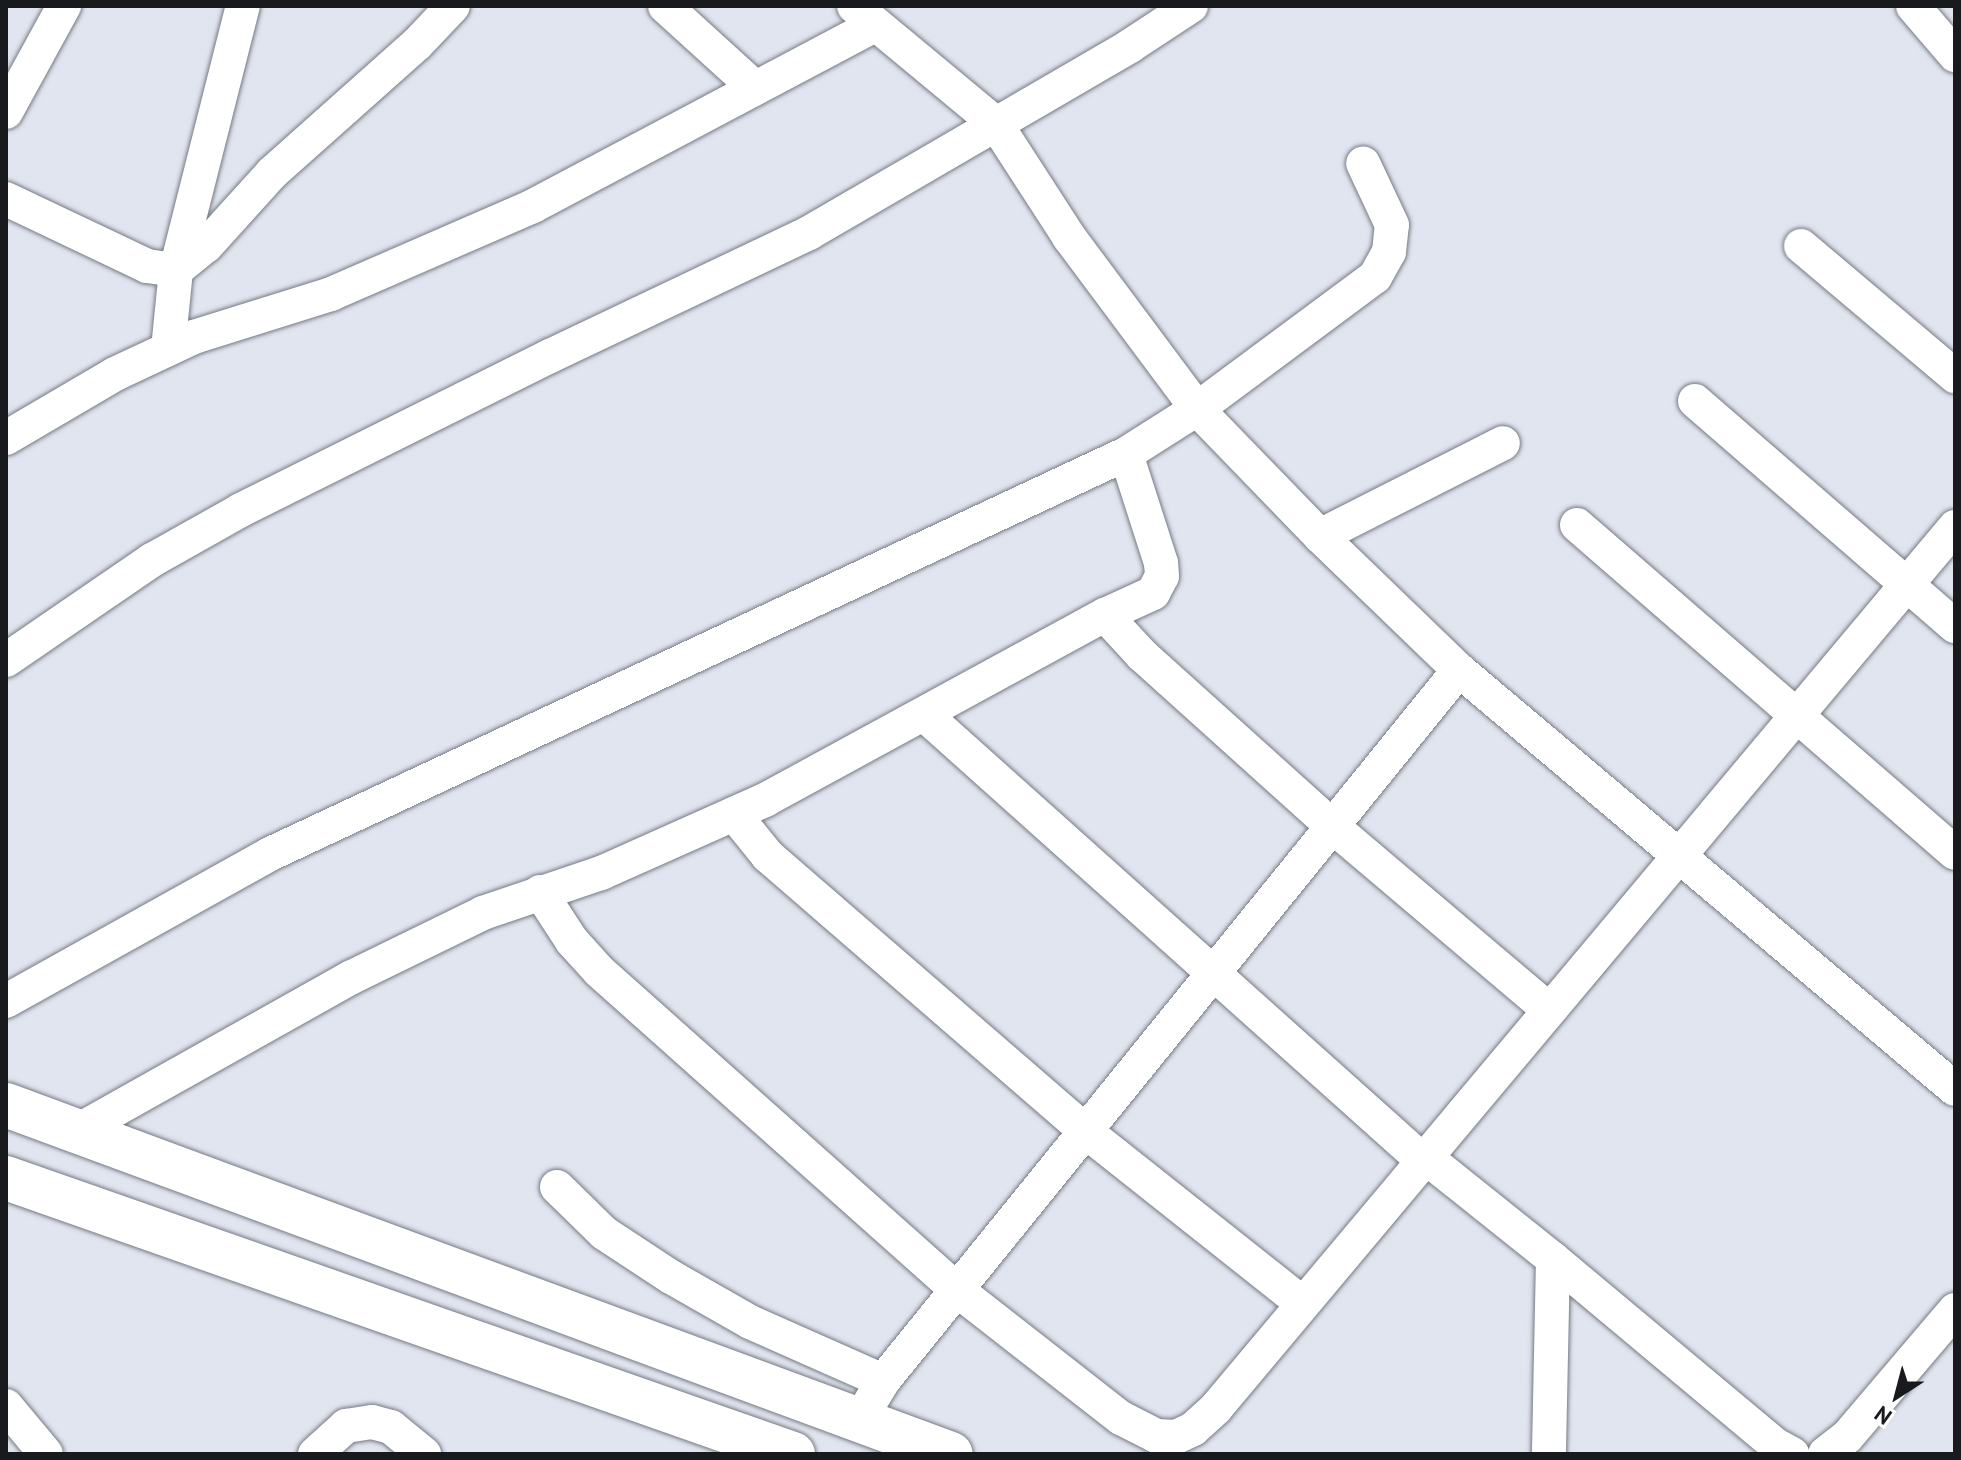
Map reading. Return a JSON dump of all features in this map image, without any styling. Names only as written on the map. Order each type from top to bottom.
[{"type":"street","points":[[6,112],[64,6]]},
{"type":"street","points":[[168,349],[176,270],[243,6]]},
{"type":"street","points":[[6,199],[147,266],[176,270],[206,246],[272,173],[417,44],[453,6]]},
{"type":"street","points":[[665,6],[755,88]]},
{"type":"street","points":[[6,660],[152,560],[229,517],[550,356],[809,233],[1130,46],[1191,6]]},
{"type":"street","points":[[6,438],[115,374],[194,337],[331,294],[533,206],[755,88],[864,15],[996,124],[1078,249],[1197,409],[1320,536],[1459,670],[1955,1089]]},
{"type":"street","points":[[6,1001],[270,854],[1126,454],[1197,409],[1364,289],[1384,265],[1392,238],[1392,225],[1363,163]]},
{"type":"street","points":[[1801,246],[1955,376]]},
{"type":"street","points":[[1695,401],[1955,626]]},
{"type":"street","points":[[1320,536],[1503,443]]},
{"type":"street","points":[[79,1130],[352,977],[483,913],[601,873],[734,814],[926,716],[1105,615],[1153,593],[1162,576],[1157,547],[1126,454]]},
{"type":"street","points":[[1577,525],[1955,853]]},
{"type":"street","points":[[540,892],[572,941],[599,971],[957,1290],[1121,1418],[1166,1438],[1183,1435],[1206,1418],[1423,1157],[1680,859],[1955,527]]},
{"type":"street","points":[[1105,615],[1142,655],[1332,826],[1549,1010]]},
{"type":"street","points":[[860,1419],[883,1381],[1459,670]]},
{"type":"street","points":[[926,716],[1423,1157],[1553,1259],[1774,1444],[1792,1454]]},
{"type":"street","points":[[734,814],[768,856],[1085,1131],[1302,1303]]},
{"type":"street","points":[[6,1105],[951,1454]]},
{"type":"street","points":[[6,1178],[793,1454]]},
{"type":"street","points":[[557,1187],[604,1233],[671,1277],[764,1329],[883,1381]]},
{"type":"street","points":[[1549,1454],[1553,1259]]},
{"type":"street","points":[[1825,1454],[1847,1437],[1955,1310]]},
{"type":"street","points":[[6,1406],[46,1454]]},
{"type":"street","points":[[315,1454],[346,1426],[357,1422],[391,1427],[424,1454]]}]
